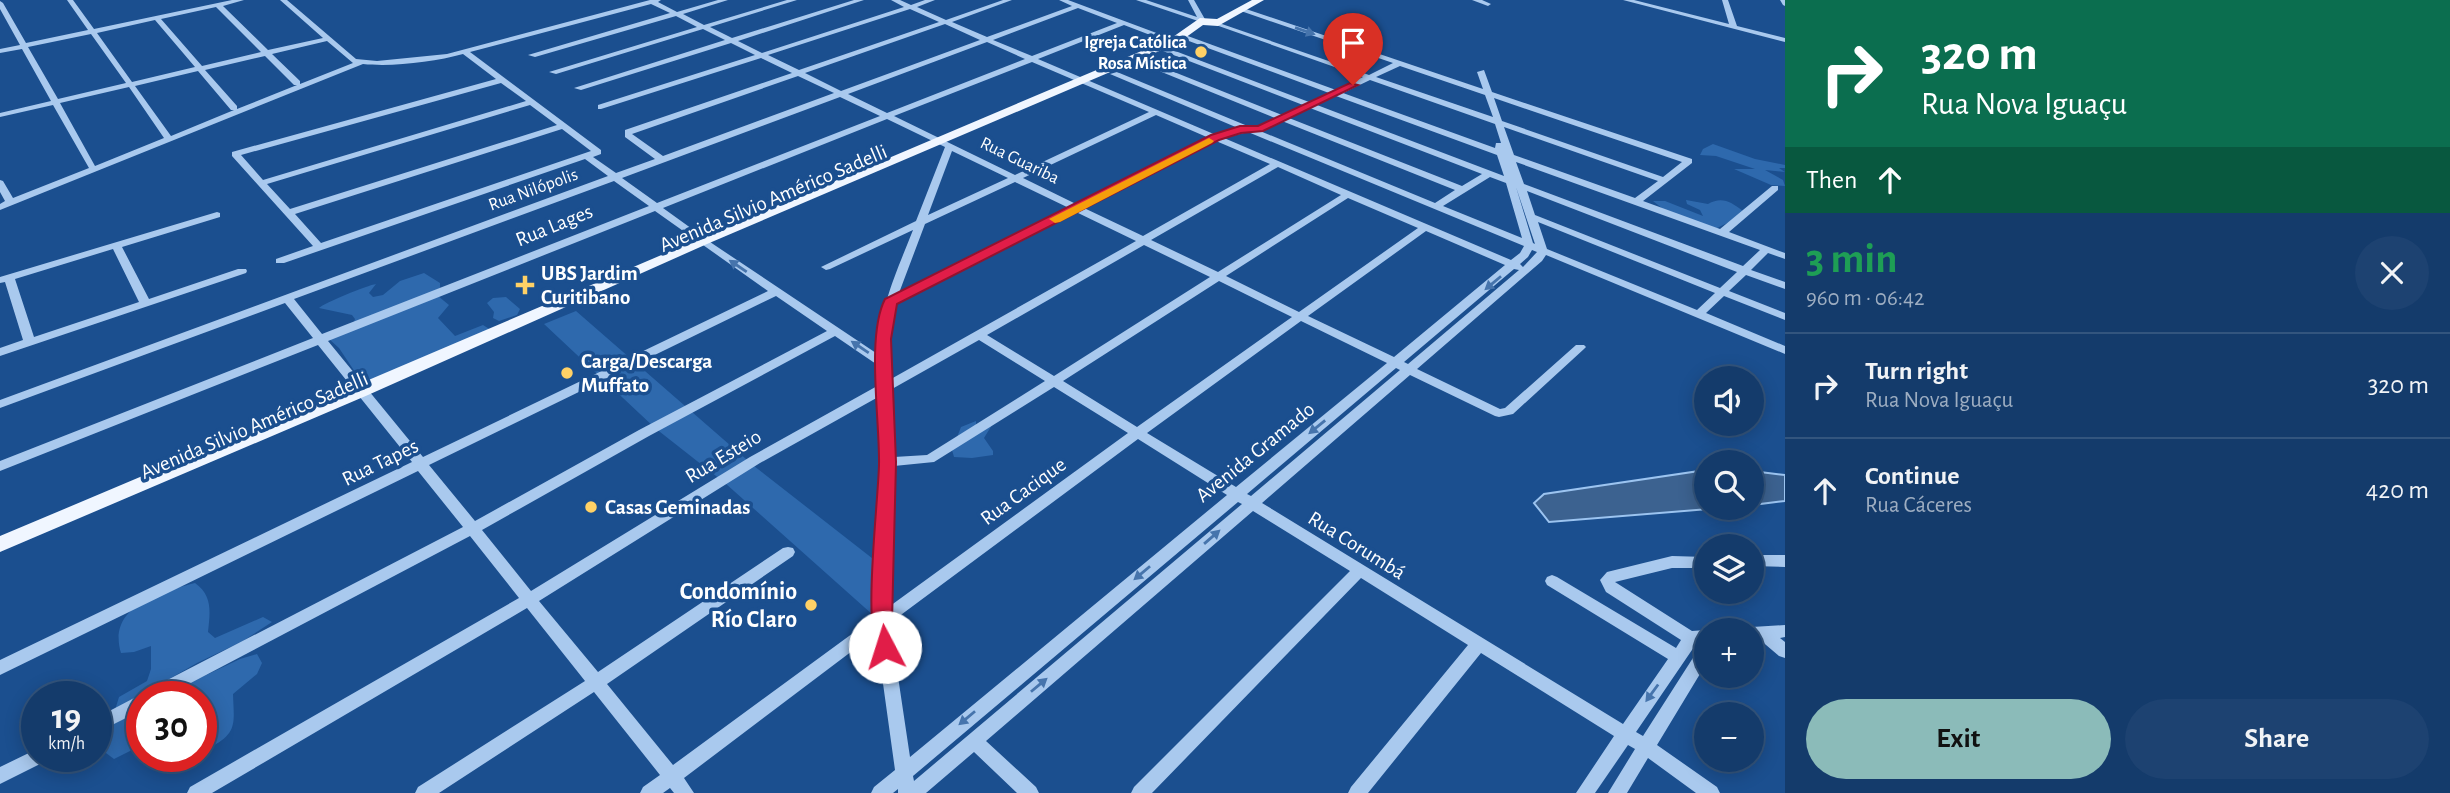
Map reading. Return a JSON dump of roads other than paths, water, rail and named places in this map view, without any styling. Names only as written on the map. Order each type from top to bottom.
[{"type":"main road","name":"Avenida Silvio Américo Sadelli","points":[[1091,80],[1114,74],[1140,62],[1179,43],[1209,22],[1259,0]]},
{"type":"main road","name":"Avenida Silvio Américo Sadelli","points":[[0,557],[112,503],[365,395],[705,244],[1179,43]]},
{"type":"main road","name":"Avenida Silvio Américo Sadelli","points":[[0,544],[112,503]]},
{"type":"street","points":[[70,0],[168,138]]},
{"type":"street","points":[[0,51],[241,0]]},
{"type":"street","points":[[283,0],[357,62]]},
{"type":"street","points":[[532,55],[725,0]]},
{"type":"street","points":[[553,72],[794,0]]},
{"type":"street","points":[[578,88],[861,0]]},
{"type":"street","points":[[894,0],[911,4],[1091,80],[1215,138],[1520,268]]},
{"type":"street","points":[[601,107],[911,4],[932,0]]},
{"type":"street","points":[[661,159],[628,135],[632,129],[1009,0]]},
{"type":"street","points":[[1062,0],[1179,43],[1337,93],[1785,256]]},
{"type":"street","points":[[1139,0],[1664,180]]},
{"type":"street","points":[[1191,0],[1209,22]]},
{"type":"street","points":[[1200,0],[1209,22]]},
{"type":"street","points":[[1475,0],[1489,4]]},
{"type":"street","points":[[1626,0],[1785,40]]},
{"type":"street","points":[[1663,0],[1665,10]]},
{"type":"street","points":[[1725,0],[1734,27]]},
{"type":"street","points":[[0,207],[6,201],[91,166],[168,138],[297,83],[357,62],[412,61],[465,52],[655,1]]},
{"type":"street","name":"Rua Guariba","points":[[655,1],[1300,317],[1505,413],[1580,347]]},
{"type":"street","points":[[0,4],[91,166]]},
{"type":"street","points":[[218,5],[297,83]]},
{"type":"street","points":[[1243,5],[1400,63],[1485,89],[1689,161],[1636,202]]},
{"type":"street","name":"Rua Nilópolis","points":[[0,404],[1078,6]]},
{"type":"street","points":[[157,18],[234,108]]},
{"type":"street","name":"Rua Lages","points":[[0,466],[653,206],[1123,23]]},
{"type":"street","points":[[0,115],[327,39]]},
{"type":"street","points":[[1179,43],[1310,105],[1785,286]]},
{"type":"street","points":[[280,261],[598,152],[465,52]]},
{"type":"street","points":[[6,201],[357,62]]},
{"type":"street","points":[[1140,62],[1463,190]]},
{"type":"street","points":[[890,302],[1215,138],[1248,129],[1259,129],[1400,63]]},
{"type":"street","points":[[1481,72],[1506,154],[1529,246]]},
{"type":"street","points":[[1114,74],[1785,350]]},
{"type":"street","points":[[319,247],[236,154],[503,80]]},
{"type":"street","points":[[262,183],[532,102]]},
{"type":"street","points":[[826,267],[1156,112]]},
{"type":"street","points":[[289,214],[565,126]]},
{"type":"street","points":[[907,793],[882,622],[888,462],[885,328],[890,302],[919,224],[944,143]]},
{"type":"street","points":[[588,157],[705,244],[884,364]]},
{"type":"street","name":"Rua Esteio","points":[[196,793],[528,600],[755,460],[1277,164]]},
{"type":"street","points":[[1436,206],[1489,174]]},
{"type":"street","points":[[0,183],[6,201]]},
{"type":"street","points":[[1514,183],[1532,217],[1543,251]]},
{"type":"street","points":[[1722,233],[1775,188]]},
{"type":"street","points":[[888,462],[922,460],[937,456],[1348,194]]},
{"type":"street","points":[[30,343],[4,279],[216,215]]},
{"type":"street","points":[[1532,217],[1785,317]]},
{"type":"street","name":"Rua Cacique","points":[[649,793],[1044,500],[1425,227]]},
{"type":"street","points":[[116,245],[146,304]]},
{"type":"street","name":"Avenida Gramado","points":[[913,793],[1410,369],[1520,268],[1529,246]]},
{"type":"street","points":[[1698,315],[1766,250]]},
{"type":"street","name":"Avenida Gramado","points":[[880,793],[1235,494],[1396,363],[1543,251]]},
{"type":"street","points":[[0,352],[242,271]]},
{"type":"street","name":"Rua Tapes","points":[[0,668],[777,291]]},
{"type":"street","points":[[287,298],[685,793]]},
{"type":"street","points":[[181,681],[472,529],[643,433],[836,331]]},
{"type":"street","name":"Rua Corumbá","points":[[979,335],[1646,747],[1711,793]]},
{"type":"street","points":[[424,793],[595,683],[788,552]]},
{"type":"street","points":[[1764,561],[1785,561]]},
{"type":"street","points":[[1694,562],[1672,562],[1612,576],[1607,580],[1611,588],[1694,638]]},
{"type":"street","points":[[1140,793],[1359,571]]},
{"type":"street","points":[[1552,581],[1678,657]]},
{"type":"street","points":[[1764,632],[1785,631]]},
{"type":"street","points":[[1764,637],[1785,651]]},
{"type":"street","points":[[1357,793],[1478,645]]},
{"type":"street","points":[[1585,793],[1623,733],[1678,657],[1694,648]]},
{"type":"street","points":[[1617,793],[1646,747],[1694,659]]},
{"type":"street","points":[[974,741],[1030,793]]},
{"type":"street","points":[[0,776],[21,765]]},
{"type":"place","name":"Igreja Católica Rosa Mística","points":[[1201,52]]},
{"type":"place","name":"UBS Jardim Curitibano","points":[[525,285]]},
{"type":"place","name":"Carga/Descarga Muffato","points":[[567,373]]},
{"type":"place","name":"Casas Geminadas","points":[[591,507]]},
{"type":"place","name":"Condomínio Río Claro","points":[[811,605]]}]
